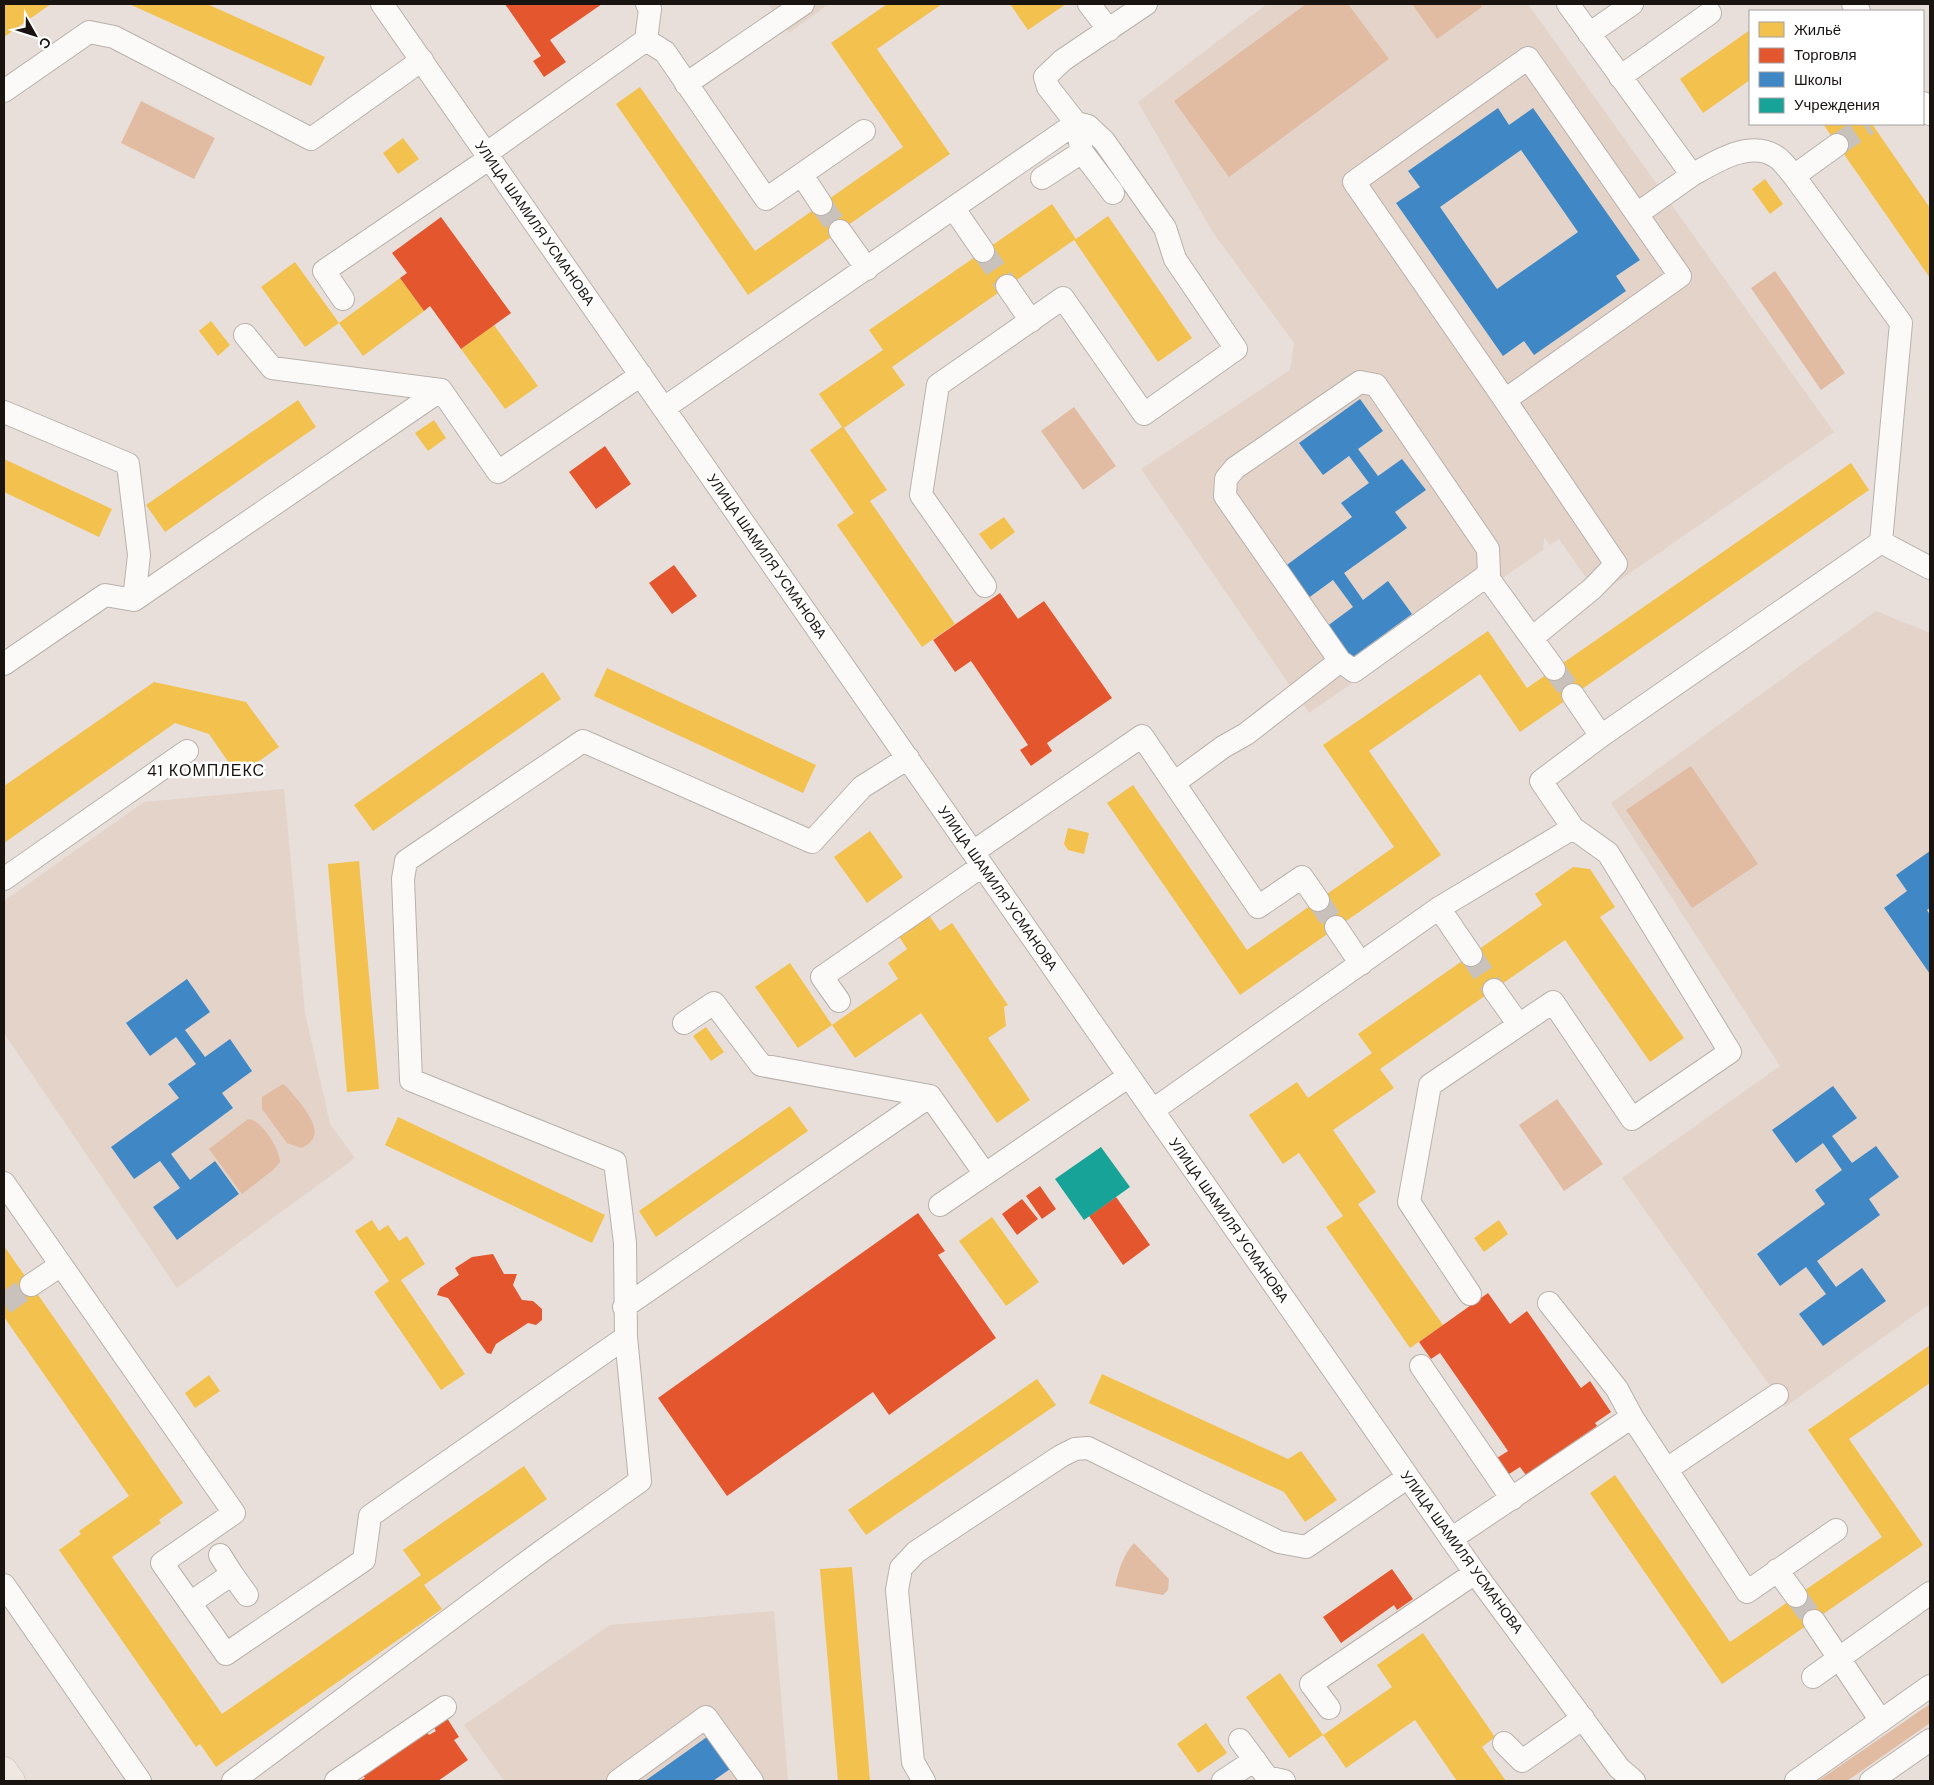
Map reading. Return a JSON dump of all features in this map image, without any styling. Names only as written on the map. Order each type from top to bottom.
[{"type":"main road","points":[[4,1771],[11,1781]]},
{"type":"street","name":"УЛИЦА ШАМИЛЯ УСМАНОВА","points":[[382,4],[1451,1539],[1626,1777]]},
{"type":"street","points":[[344,299],[324,271],[646,40],[650,9],[647,4]]},
{"type":"street","points":[[686,84],[803,4]]},
{"type":"street","points":[[1089,4],[1109,30]]},
{"type":"street","points":[[1114,193],[1082,152],[1076,123],[1048,87],[1046,77],[1063,60],[1146,4]]},
{"type":"street","points":[[1568,4],[1692,174]]},
{"type":"street","points":[[1589,34],[1632,4]]},
{"type":"street","points":[[1620,77],[1710,13]]},
{"type":"street","points":[[4,91],[88,32],[98,32],[114,37],[311,139],[422,60]]},
{"type":"street","points":[[646,40],[665,52],[766,199],[864,131]]},
{"type":"street","points":[[1505,400],[1680,276],[1528,58],[1354,182],[1616,564],[1593,588],[1532,638]]},
{"type":"street","points":[[664,408],[1076,123],[1088,126],[1104,141],[1165,228],[1175,259],[1236,349],[1144,414],[1063,298],[938,386],[921,494],[985,586]]},
{"type":"street","points":[[1794,176],[1837,145]]},
{"type":"street","points":[[1637,214],[1692,174],[1730,154],[1757,151],[1778,157],[1794,176],[1901,322],[1881,542]]},
{"type":"street","points":[[1042,178],[1082,152]]},
{"type":"street","points":[[802,175],[821,204]]},
{"type":"street","points":[[954,209],[983,251]]},
{"type":"street","points":[[840,231],[867,269]]},
{"type":"street","points":[[1007,286],[1031,321]]},
{"type":"street","points":[[245,335],[272,368],[441,390],[498,472],[641,375]]},
{"type":"street","points":[[1360,382],[1376,385],[1488,549],[1489,574],[1354,671],[1340,661],[1225,496],[1226,479],[1235,468],[1360,382]]},
{"type":"street","points":[[4,664],[105,595],[134,600],[441,390]]},
{"type":"street","points":[[4,412],[128,464],[139,555],[134,600]]},
{"type":"street","points":[[1881,542],[1930,568]]},
{"type":"street","points":[[1470,1294],[1409,1202],[1430,1086],[1554,1002],[1632,1118],[1730,1052],[1608,853],[1573,828],[1541,781],[1601,736],[1881,542]]},
{"type":"street","points":[[1486,575],[1554,669]]},
{"type":"street","points":[[1174,783],[1223,747],[1246,734],[1340,661]]},
{"type":"street","points":[[1573,695],[1601,736]]},
{"type":"street","points":[[839,1001],[822,977],[1142,736],[1258,908],[1302,877],[1318,900]]},
{"type":"street","points":[[233,1781],[534,1557],[640,1481],[624,1307],[625,1243],[615,1162],[411,1080],[403,878],[406,862],[583,741],[812,842],[862,787],[908,758]]},
{"type":"street","points":[[4,880],[187,750]]},
{"type":"street","points":[[1153,1110],[1439,908],[1573,828]]},
{"type":"street","points":[[1439,908],[1470,955]]},
{"type":"street","points":[[1336,928],[1361,964]]},
{"type":"street","points":[[1494,990],[1519,1025]]},
{"type":"street","points":[[684,1024],[714,1002],[761,1066],[930,1096],[985,1174]]},
{"type":"street","points":[[940,1205],[1129,1076]]},
{"type":"street","points":[[624,1307],[930,1096]]},
{"type":"street","points":[[4,1183],[234,1513],[162,1563],[226,1654],[364,1560],[370,1516],[626,1337]]},
{"type":"street","points":[[31,1285],[61,1265]]},
{"type":"street","points":[[1549,1303],[1616,1389],[1632,1417],[1747,1592],[1836,1530]]},
{"type":"street","points":[[1421,1366],[1512,1499]]},
{"type":"street","points":[[1667,1469],[1777,1395]]},
{"type":"street","points":[[1451,1539],[1632,1417]]},
{"type":"street","points":[[924,1781],[913,1762],[897,1590],[900,1568],[916,1552],[1061,1456],[1076,1449],[1088,1448],[1279,1542],[1306,1547],[1408,1477]]},
{"type":"street","points":[[220,1554],[247,1594]]},
{"type":"street","points":[[1778,1570],[1796,1596]]},
{"type":"street","points":[[1328,1708],[1311,1684],[1475,1573]]},
{"type":"street","points":[[190,1602],[232,1574]]},
{"type":"street","points":[[4,1585],[140,1781]]},
{"type":"street","points":[[1813,1677],[1930,1593]]},
{"type":"street","points":[[1814,1621],[1881,1721]]},
{"type":"street","points":[[1796,1781],[1927,1691]]},
{"type":"street","points":[[336,1781],[444,1707]]},
{"type":"street","points":[[618,1781],[706,1717],[752,1781]]},
{"type":"street","points":[[1504,1743],[1522,1761],[1582,1718]]},
{"type":"street","points":[[1240,1740],[1267,1777],[1284,1781]]},
{"type":"street","points":[[1871,1781],[1930,1740]]},
{"type":"street","points":[[1224,1781],[1255,1760]]},
{"type":"shaded area","points":[[768,4],[829,4],[789,33]]},
{"type":"shaded area","points":[[1267,4],[1528,4],[1834,432],[1598,595],[1559,539],[1550,545],[1544,537],[1543,550],[1309,713],[1141,469],[1290,370],[1294,343],[1212,231],[1138,102]]},
{"type":"shaded area","points":[[1306,4],[1348,4],[1389,59],[1229,177],[1174,101]]},
{"type":"shaded area","points":[[1412,4],[1480,4],[1482,7],[1437,39]]},
{"type":"shaded area","points":[[141,101],[215,138],[194,179],[121,143]]},
{"type":"shaded area","points":[[1775,271],[1845,373],[1821,390],[1751,288]]},
{"type":"shaded area","points":[[1074,407],[1116,466],[1083,490],[1041,431]]},
{"type":"shaded area","points":[[1876,611],[1930,633],[1930,1304],[1785,1407],[1622,1178],[1780,1066],[1611,803]]},
{"type":"shaded area","points":[[1691,766],[1758,864],[1692,908],[1626,810]]},
{"type":"shaded area","points":[[284,789],[305,1013],[330,1124],[355,1158],[177,1288],[4,1033],[4,901],[144,802]]},
{"type":"shaded area","points":[[283,1084],[306,1111],[314,1128],[314,1135],[310,1142],[301,1148],[287,1143],[262,1109],[262,1097]]},
{"type":"shaded area","points":[[1557,1099],[1603,1164],[1564,1191],[1519,1125]]},
{"type":"shaded area","points":[[248,1119],[253,1120],[264,1129],[277,1150],[280,1162],[273,1170],[242,1194],[209,1149]]},
{"type":"shaded area","points":[[1134,1543],[1169,1579],[1168,1590],[1163,1595],[1115,1586],[1122,1563]]},
{"type":"shaded area","points":[[774,1611],[788,1781],[504,1781],[464,1725],[610,1625]]},
{"type":"shaded area","points":[[1930,1704],[1930,1723],[1847,1781],[1818,1781]]},
{"type":"building: Жильё","points":[[4,4],[51,4],[4,37]]},
{"type":"building: Жильё","points":[[129,4],[207,4],[325,57],[311,86]]},
{"type":"building: Жильё","points":[[887,4],[942,4],[877,49],[950,154],[748,295],[616,104],[640,87],[755,251],[903,147],[831,43]]},
{"type":"building: Жильё","points":[[1010,4],[1066,4],[1028,30]]},
{"type":"building: Жильё","points":[[1749,31],[1749,81],[1703,113],[1680,79]]},
{"type":"building: Жильё","points":[[1824,125],[1873,125],[1930,208],[1930,278]]},
{"type":"building: Жильё","points":[[403,138],[419,159],[398,174],[383,153]]},
{"type":"building: Жильё","points":[[1765,179],[1783,204],[1770,214],[1752,189]]},
{"type":"building: Жильё","points":[[1052,204],[1076,239],[1108,216],[1192,338],[1158,362],[1074,240],[892,367],[905,385],[844,428],[887,490],[870,501],[955,624],[922,647],[837,525],[854,513],[810,450],[842,427],[819,394],[883,350],[869,330]]},
{"type":"building: Жильё","points":[[295,262],[339,323],[305,347],[261,287]]},
{"type":"building: Жильё","points":[[400,278],[424,311],[363,356],[339,323]]},
{"type":"building: Жильё","points":[[211,321],[230,345],[218,356],[199,331]]},
{"type":"building: Жильё","points":[[494,325],[538,386],[505,409],[461,349]]},
{"type":"building: Жильё","points":[[298,400],[316,427],[165,532],[146,505]]},
{"type":"building: Жильё","points":[[434,420],[446,438],[428,451],[415,433]]},
{"type":"building: Жильё","points":[[4,459],[112,509],[99,537],[4,492]]},
{"type":"building: Жильё","points":[[1851,463],[1869,490],[1520,732],[1480,674],[1369,751],[1441,855],[1240,995],[1107,803],[1133,785],[1247,950],[1394,847],[1323,745],[1488,631],[1527,688]]},
{"type":"building: Жильё","points":[[1004,517],[1015,532],[991,550],[979,534]]},
{"type":"building: Жильё","points":[[607,668],[816,765],[803,793],[594,696]]},
{"type":"building: Жильё","points":[[543,672],[561,699],[373,831],[354,805]]},
{"type":"building: Жильё","points":[[154,682],[246,702],[279,747],[238,776],[209,734],[175,723],[4,843],[4,786]]},
{"type":"building: Жильё","points":[[1068,828],[1089,833],[1084,854],[1068,850],[1064,844]]},
{"type":"building: Жильё","points":[[870,831],[903,877],[867,903],[834,857]]},
{"type":"building: Жильё","points":[[359,861],[379,1089],[347,1092],[328,864]]},
{"type":"building: Жильё","points":[[1573,867],[1590,869],[1615,907],[1600,917],[1684,1038],[1650,1062],[1565,940],[1380,1069],[1394,1088],[1333,1130],[1376,1192],[1358,1204],[1443,1325],[1410,1348],[1326,1227],[1343,1216],[1299,1153],[1283,1164],[1249,1115],[1297,1082],[1308,1098],[1372,1053],[1358,1034],[1542,905],[1535,894]]},
{"type":"building: Жильё","points":[[928,914],[940,931],[952,923],[1008,1005],[1004,1007],[1006,1026],[988,1038],[1030,1100],[997,1123],[921,1013],[855,1058],[832,1025],[898,979],[888,963],[907,949],[898,935]]},
{"type":"building: Жильё","points":[[790,963],[832,1025],[798,1048],[755,987]]},
{"type":"building: Жильё","points":[[706,1027],[724,1052],[711,1061],[693,1036]]},
{"type":"building: Жильё","points":[[790,1106],[808,1131],[656,1237],[639,1211]]},
{"type":"building: Жильё","points":[[398,1117],[605,1215],[592,1243],[385,1145]]},
{"type":"building: Жильё","points":[[992,1217],[1039,1282],[1006,1306],[959,1241]]},
{"type":"building: Жильё","points":[[372,1220],[379,1231],[388,1225],[399,1241],[407,1236],[425,1264],[401,1280],[465,1374],[441,1390],[374,1292],[389,1281],[355,1231]]},
{"type":"building: Жильё","points":[[1499,1220],[1508,1234],[1484,1252],[1474,1238]]},
{"type":"building: Жильё","points":[[4,1246],[183,1503],[159,1520],[161,1523],[112,1557],[222,1714],[421,1575],[403,1550],[524,1466],[547,1499],[424,1585],[442,1609],[216,1767],[200,1744],[196,1747],[59,1550],[81,1534],[79,1531],[129,1496],[4,1317]]},
{"type":"building: Жильё","points":[[1930,1345],[1930,1383],[1849,1439],[1923,1545],[1722,1684],[1590,1493],[1615,1475],[1730,1642],[1882,1537],[1808,1430]]},
{"type":"building: Жильё","points":[[1102,1374],[1288,1459],[1301,1451],[1337,1500],[1305,1522],[1284,1492],[1089,1403]]},
{"type":"building: Жильё","points":[[209,1375],[220,1391],[195,1408],[185,1393]]},
{"type":"building: Жильё","points":[[1037,1379],[1056,1405],[866,1535],[848,1510]]},
{"type":"building: Жильё","points":[[852,1567],[870,1781],[838,1781],[820,1569]]},
{"type":"building: Жильё","points":[[1423,1633],[1495,1737],[1482,1747],[1506,1781],[1457,1781],[1415,1720],[1346,1768],[1323,1735],[1392,1687],[1377,1665]]},
{"type":"building: Жильё","points":[[1280,1673],[1323,1735],[1289,1758],[1246,1697]]},
{"type":"building: Жильё","points":[[1206,1723],[1227,1753],[1198,1773],[1177,1744]]},
{"type":"building: Торговля","points":[[505,4],[602,4],[550,40],[566,62],[544,77],[533,61],[541,56]]},
{"type":"building: Торговля","points":[[441,217],[511,313],[461,349],[430,306],[424,311],[400,278],[407,273],[392,253]]},
{"type":"building: Торговля","points":[[605,446],[631,484],[596,509],[569,472]]},
{"type":"building: Торговля","points":[[674,565],[697,596],[672,614],[649,583]]},
{"type":"building: Торговля","points":[[1000,593],[1018,619],[1044,601],[1112,698],[1047,743],[1052,751],[1031,766],[1020,750],[1028,745],[971,661],[955,672],[933,640]]},
{"type":"building: Торговля","points":[[1040,1186],[1056,1209],[1042,1219],[1026,1196]]},
{"type":"building: Торговля","points":[[1116,1197],[1150,1245],[1123,1265],[1089,1216]]},
{"type":"building: Торговля","points":[[1022,1199],[1038,1219],[1017,1235],[1002,1214]]},
{"type":"building: Торговля","points":[[918,1213],[945,1251],[938,1255],[996,1338],[889,1415],[873,1392],[727,1496],[658,1398]]},
{"type":"building: Торговля","points":[[493,1254],[504,1274],[517,1274],[513,1285],[522,1300],[533,1301],[542,1309],[542,1320],[536,1325],[528,1323],[496,1344],[491,1354],[487,1353],[448,1298],[437,1295],[440,1288],[459,1275],[455,1268],[472,1257]]},
{"type":"building: Торговля","points":[[1488,1293],[1510,1324],[1527,1311],[1581,1388],[1590,1381],[1611,1412],[1595,1423],[1597,1426],[1526,1475],[1520,1467],[1509,1474],[1497,1458],[1508,1451],[1440,1353],[1431,1359],[1419,1342]]},
{"type":"building: Торговля","points":[[1392,1569],[1413,1599],[1397,1610],[1394,1605],[1341,1643],[1323,1617]]},
{"type":"building: Торговля","points":[[447,1718],[459,1737],[454,1740],[468,1760],[438,1781],[359,1781],[365,1778],[361,1773],[425,1729],[429,1735],[436,1731],[434,1728]]},
{"type":"building: Школы","points":[[1498,108],[1509,125],[1533,108],[1640,260],[1616,276],[1626,291],[1534,355],[1524,341],[1503,356],[1396,203],[1420,187],[1408,171]],"holes":[[[1521,150],[1578,232],[1497,289],[1440,207]]]},
{"type":"building: Школы","points":[[1360,399],[1383,431],[1358,449],[1378,476],[1402,459],[1426,490],[1395,512],[1407,528],[1344,573],[1363,600],[1388,581],[1412,614],[1350,659],[1326,627],[1353,607],[1333,580],[1307,599],[1284,567],[1352,517],[1341,503],[1369,483],[1349,456],[1323,475],[1299,443]]},
{"type":"building: Школы","points":[[1930,851],[1930,908],[1927,910],[1930,915],[1930,974],[1884,908],[1907,891],[1896,875]]},
{"type":"building: Школы","points":[[187,979],[210,1012],[185,1030],[205,1057],[230,1039],[252,1071],[222,1093],[233,1108],[171,1154],[190,1180],[215,1161],[239,1194],[177,1240],[153,1207],[180,1188],[160,1161],[134,1179],[111,1147],[179,1098],[168,1084],[196,1064],[176,1037],[150,1056],[126,1023]]},
{"type":"building: Школы","points":[[1833,1086],[1857,1118],[1832,1136],[1852,1163],[1876,1146],[1899,1177],[1869,1199],[1880,1215],[1817,1261],[1836,1287],[1862,1268],[1886,1301],[1823,1346],[1799,1314],[1826,1294],[1806,1267],[1780,1286],[1757,1254],[1825,1204],[1815,1190],[1842,1170],[1823,1143],[1796,1163],[1772,1130]]},
{"type":"building: Школы","points":[[707,1737],[730,1769],[713,1781],[645,1781]]},
{"type":"building: Учреждения","points":[[1101,1147],[1130,1187],[1084,1220],[1055,1179]]},
{"type":"tunnel","points":[[1837,145],[1867,125]]},
{"type":"tunnel","points":[[821,204],[840,231]]},
{"type":"tunnel","points":[[983,251],[1007,286]]},
{"type":"tunnel","points":[[1554,669],[1573,695]]},
{"type":"tunnel","points":[[1318,900],[1336,927]]},
{"type":"tunnel","points":[[1471,955],[1494,990]]},
{"type":"tunnel","points":[[4,1304],[31,1285]]},
{"type":"tunnel","points":[[1796,1596],[1814,1621]]},
{"type":"district","name":"41 КОМПЛЕКС","points":[[206,770]]}]
